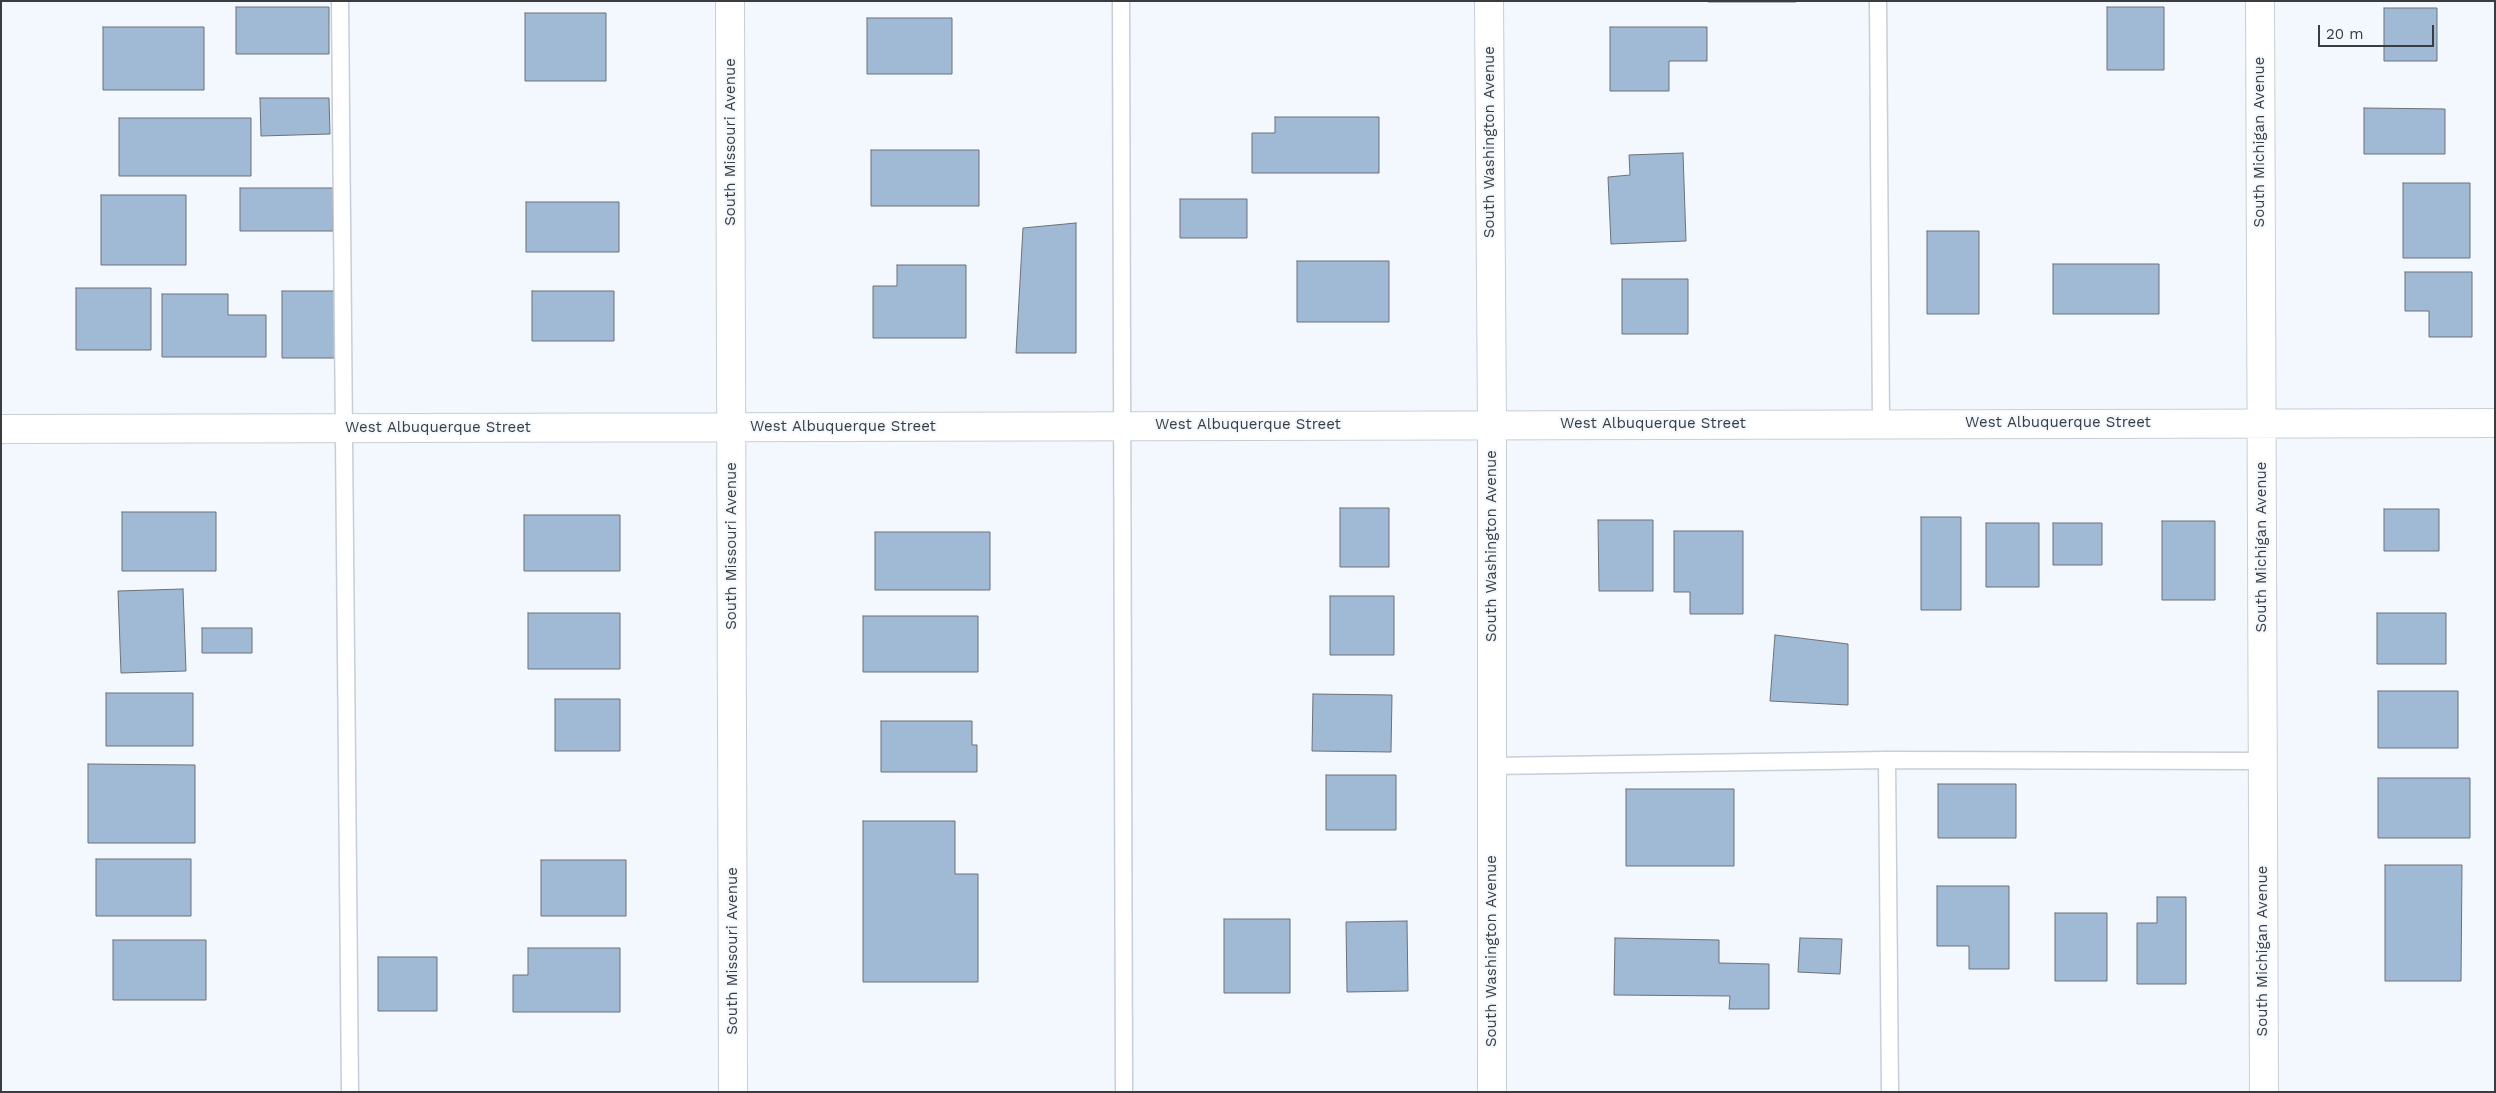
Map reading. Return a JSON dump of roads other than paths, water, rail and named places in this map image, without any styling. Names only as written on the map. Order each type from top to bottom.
[{"type":"street","name":"South Missouri Avenue","points":[[730,1],[733,1092]]},
{"type":"street","name":"South Washington Avenue","points":[[1489,1],[1492,424],[1492,1092]]},
{"type":"street","name":"South Michigan Avenue","points":[[2260,1],[2264,1092]]},
{"type":"street","name":"West Albuquerque Street","points":[[1,429],[2495,423]]},
{"type":"lane","points":[[340,1],[350,1092]]},
{"type":"lane","points":[[1121,1],[1124,1092]]},
{"type":"lane","points":[[1878,1],[1881,424]]},
{"type":"lane","points":[[1887,760],[1890,1092]]},
{"type":"lane","points":[[1492,766],[1887,760],[2262,761]]}]
